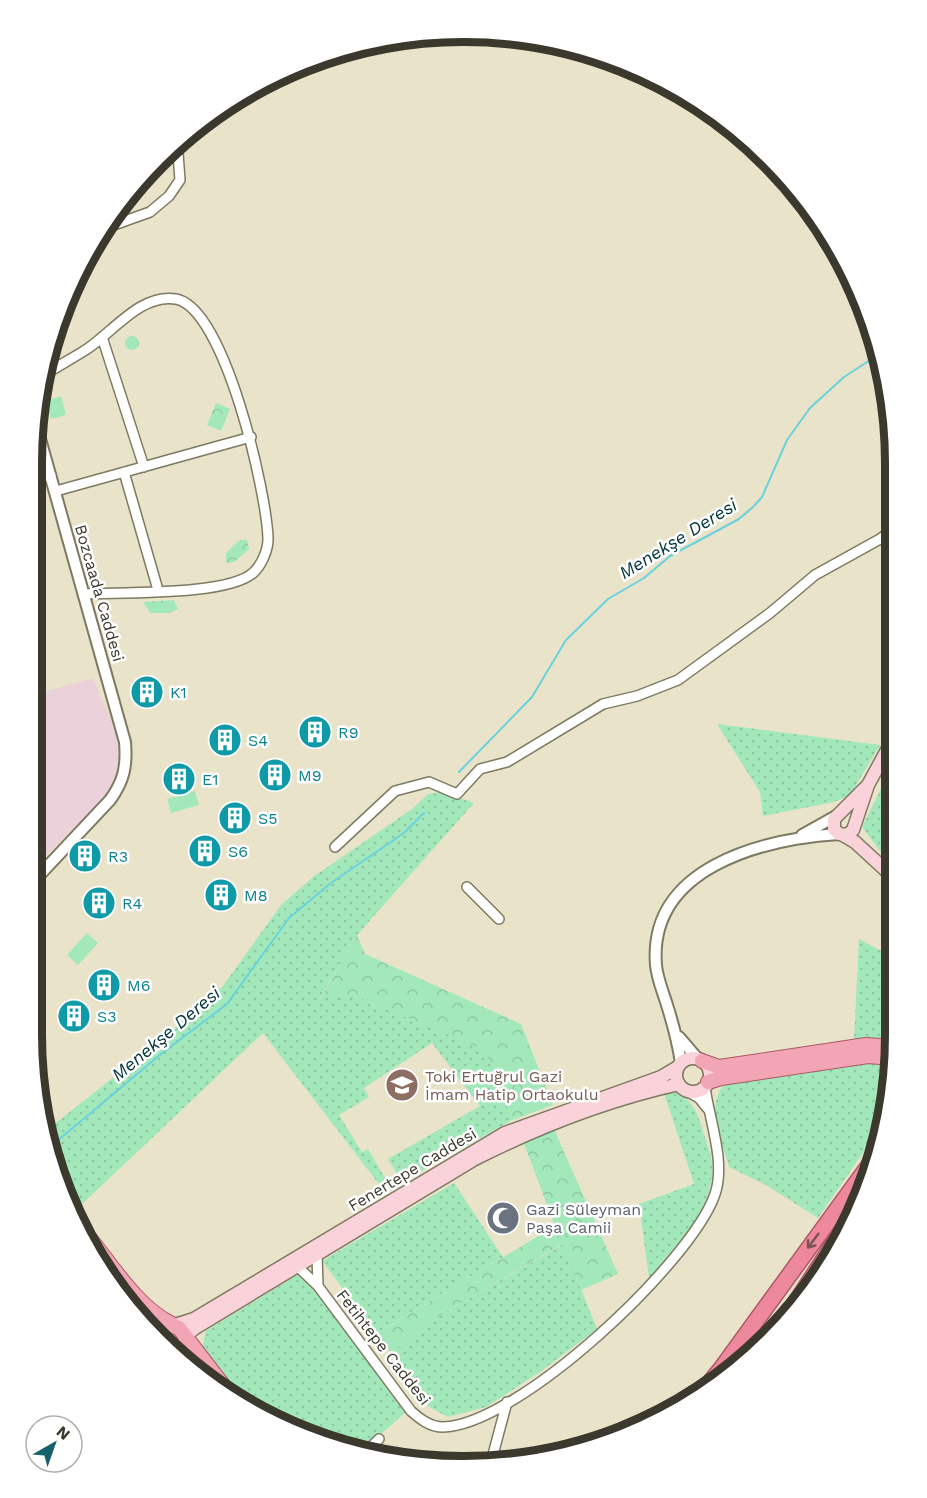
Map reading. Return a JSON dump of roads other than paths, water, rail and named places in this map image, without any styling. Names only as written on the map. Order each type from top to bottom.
[{"type":"highway","points":[[723,1367],[860,1178]]},
{"type":"main road","points":[[841,834],[850,833],[855,825],[868,786],[885,754]]},
{"type":"main road","points":[[868,786],[838,815],[833,826],[885,870]]},
{"type":"main road","points":[[838,815],[849,814],[869,856]]},
{"type":"main road","points":[[884,1057],[868,1056],[795,1062],[718,1066],[700,1060],[680,1065],[676,1072],[683,1087],[697,1091],[706,1084],[721,1078],[795,1062],[866,1046],[885,1047]]},
{"type":"main road","points":[[700,1060],[708,1068],[706,1084]]},
{"type":"main road","name":"Fenertepe Caddesi","points":[[173,1325],[194,1319],[469,1152],[505,1133],[661,1077],[680,1065]]},
{"type":"main road","name":"Fenertepe Caddesi","points":[[184,1337],[195,1328],[473,1160],[518,1137],[640,1093],[683,1087]]},
{"type":"main road","points":[[107,1259],[154,1313],[173,1325],[214,1374]]},
{"type":"main road","points":[[161,1328],[173,1325]]},
{"type":"main road","points":[[180,1346],[184,1337]]},
{"type":"street","points":[[117,224],[150,212],[170,196],[180,180],[178,154]]},
{"type":"street","points":[[53,370],[102,338],[150,303],[174,299],[191,306],[201,317],[226,368],[250,437],[268,539],[265,556],[254,572],[238,581],[213,588],[84,594]]},
{"type":"street","points":[[102,338],[144,466]]},
{"type":"street","points":[[56,491],[250,437]]},
{"type":"street","name":"Bozcaada Caddesi","points":[[42,872],[121,786],[126,765],[125,742],[43,447]]},
{"type":"street","points":[[124,472],[158,590]]},
{"type":"street","points":[[42,477],[51,475]]},
{"type":"street","points":[[335,847],[395,791],[429,782],[457,794],[480,770],[507,762],[603,704],[637,696],[678,680],[770,612],[814,575],[885,535]]},
{"type":"street","points":[[680,1065],[676,1031],[656,967],[656,948],[660,926],[674,897],[696,875],[710,867],[800,836],[838,815]]},
{"type":"street","points":[[800,836],[841,834]]},
{"type":"street","points":[[467,887],[499,919]]},
{"type":"street","points":[[676,1031],[700,1060]]},
{"type":"street","name":"Fetihtepe Caddesi","points":[[298,1267],[318,1287],[411,1412],[422,1420],[442,1427],[460,1424],[507,1402],[571,1361],[636,1301],[698,1228],[710,1209],[717,1191],[718,1171],[706,1084]]},
{"type":"street","points":[[683,1087],[699,1098],[708,1110]]},
{"type":"street","points":[[317,1255],[318,1287]]},
{"type":"street","points":[[493,1455],[507,1402]]},
{"type":"street","points":[[371,1446],[379,1439]]},
{"type":"waterway","name":"Menekşe Deresi","points":[[459,772],[532,697],[566,640],[608,599],[644,578],[670,556],[739,519],[753,507],[762,497],[787,440],[810,408],[844,377],[872,359]]},
{"type":"waterway","name":"Menekşe Deresi","points":[[56,1142],[161,1054],[227,1004],[289,918],[331,883],[404,833],[424,813]]},
{"type":"place","name":"K1","points":[[147,692]]},
{"type":"place","name":"R9","points":[[315,732]]},
{"type":"place","name":"S4","points":[[225,740]]},
{"type":"place","name":"M9","points":[[275,775]]},
{"type":"place","name":"E1","points":[[179,779]]},
{"type":"place","name":"S5","points":[[235,818]]},
{"type":"place","name":"S6","points":[[205,851]]},
{"type":"place","name":"R3","points":[[85,856]]},
{"type":"place","name":"M8","points":[[221,895]]},
{"type":"place","name":"R4","points":[[99,903]]},
{"type":"place","name":"M6","points":[[104,985]]},
{"type":"place","name":"S3","points":[[74,1016]]},
{"type":"place","name":"Toki Ertuğrul Gazi İmam Hatip Ortaokulu","points":[[402,1085]]},
{"type":"place","name":"Gazi Süleyman Paşa Camii","points":[[503,1218]]}]
